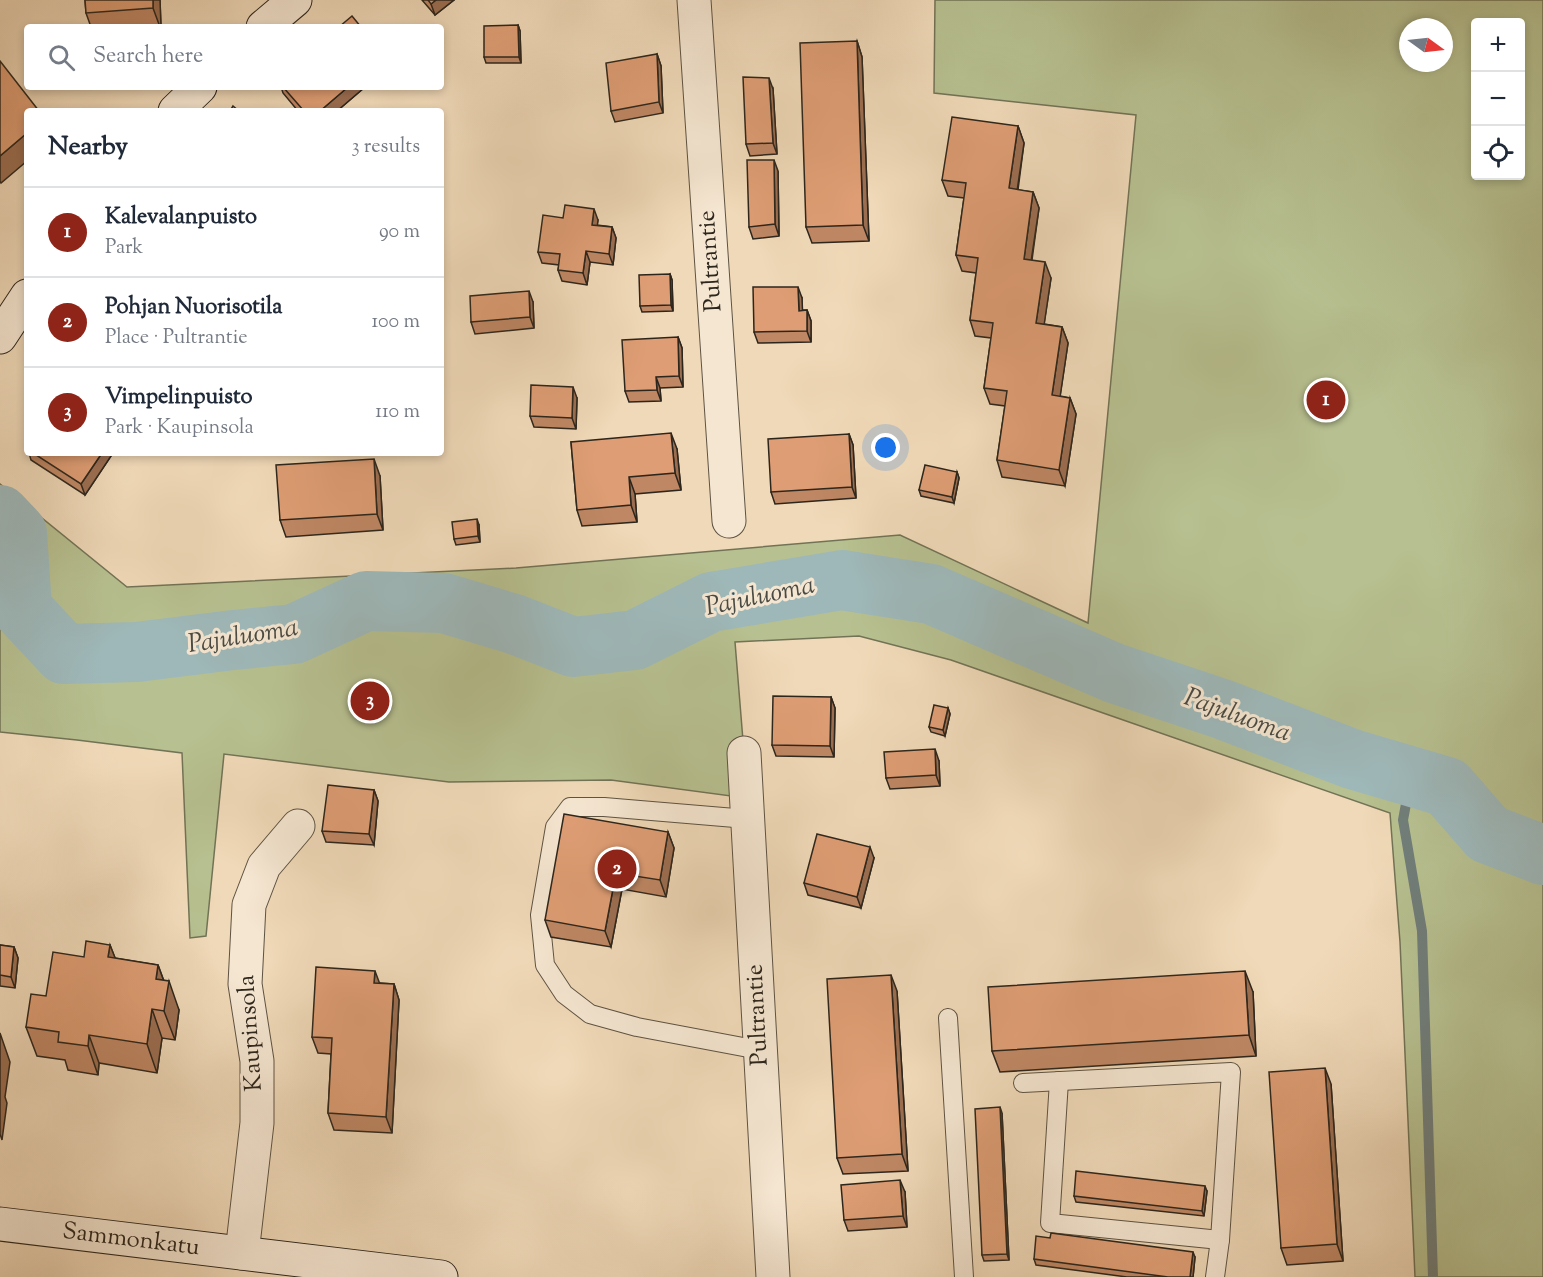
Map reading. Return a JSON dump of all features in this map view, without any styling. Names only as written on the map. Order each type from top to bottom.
[{"type":"street","points":[[267,24],[295,0]]},
{"type":"street","name":"Pultrantie","points":[[694,0],[729,521]]},
{"type":"street","points":[[178,108],[197,90]]},
{"type":"street","points":[[0,337],[24,301]]},
{"type":"street","name":"Pultrantie","points":[[744,753],[772,1277]]},
{"type":"street","name":"Kaupinsola","points":[[242,1253],[257,1123],[257,1061],[245,984],[249,905],[264,866],[298,826]]},
{"type":"street","name":"Sammonkatu","points":[[0,1224],[441,1277]]},
{"type":"lane","points":[[747,819],[604,807],[570,807],[555,827],[540,915],[545,966],[564,994],[590,1014],[637,1027],[759,1050]]},
{"type":"lane","points":[[948,1018],[964,1277]]},
{"type":"lane","points":[[1023,1083],[1231,1072],[1220,1240],[1215,1277]]},
{"type":"lane","points":[[1059,1081],[1050,1223],[1220,1240]]},
{"type":"green space","points":[[935,0],[1543,0],[1543,1277],[1415,1277],[1400,942],[1390,813],[951,660],[859,636],[735,642],[744,753],[731,796],[611,780],[449,782],[224,754],[206,936],[190,938],[182,753],[0,732],[0,484],[127,587],[516,568],[900,535],[1088,623],[1136,115],[934,93]]},
{"type":"building","points":[[85,0],[153,0],[153,8],[86,13]]},
{"type":"building","points":[[352,16],[359,24],[343,24]]},
{"type":"building","points":[[518,25],[519,57],[484,57],[484,26]]},
{"type":"building","points":[[857,41],[863,225],[806,227],[800,43]]},
{"type":"building","points":[[657,54],[659,102],[611,111],[606,63]]},
{"type":"building","points":[[0,61],[37,108],[24,108],[24,136],[0,156]]},
{"type":"building","points":[[743,77],[769,78],[773,143],[746,144]]},
{"type":"building","points":[[286,90],[344,90],[324,108],[301,108]]},
{"type":"building","points":[[952,117],[1018,126],[1009,188],[1033,192],[1024,259],[1045,262],[1036,323],[1062,327],[1052,395],[1070,398],[1059,470],[997,460],[1007,391],[984,388],[993,323],[970,320],[978,258],[956,255],[966,183],[942,180]]},
{"type":"building","points":[[747,160],[774,160],[775,224],[749,227]]},
{"type":"building","points":[[565,205],[594,209],[592,225],[612,227],[609,254],[586,251],[583,273],[558,270],[560,254],[538,252],[543,215],[563,218]]},
{"type":"building","points":[[670,274],[671,305],[640,306],[639,275]]},
{"type":"building","points":[[753,287],[798,287],[799,311],[807,310],[807,331],[754,332]]},
{"type":"building","points":[[529,291],[530,317],[471,322],[470,296]]},
{"type":"building","points":[[678,337],[679,376],[656,377],[657,390],[625,391],[622,340]]},
{"type":"building","points":[[531,385],[573,387],[572,418],[530,416]]},
{"type":"building","points":[[671,433],[675,473],[629,477],[631,505],[577,510],[571,442]]},
{"type":"building","points":[[849,434],[852,487],[771,492],[768,439]]},
{"type":"building","points":[[38,456],[100,456],[81,484]]},
{"type":"building","points":[[374,459],[377,514],[280,520],[276,465]]},
{"type":"building","points":[[925,465],[957,472],[952,497],[919,490]]},
{"type":"building","points":[[477,519],[478,536],[454,539],[452,522]]},
{"type":"building","points":[[773,696],[831,697],[830,746],[772,745]]},
{"type":"building","points":[[934,705],[948,708],[943,730],[929,727]]},
{"type":"building","points":[[935,749],[936,775],[886,778],[884,752]]},
{"type":"building","points":[[328,785],[374,790],[369,834],[322,831]]},
{"type":"building","points":[[564,814],[668,832],[660,880],[616,873],[605,931],[545,920]]},
{"type":"building","points":[[817,834],[870,847],[857,897],[804,883]]},
{"type":"building","points":[[86,941],[110,945],[108,957],[158,965],[156,979],[169,981],[164,1011],[152,1009],[147,1044],[89,1035],[88,1046],[58,1042],[59,1032],[26,1027],[31,994],[46,996],[53,952],[84,957]]},
{"type":"building","points":[[0,945],[14,947],[11,977],[0,975]]},
{"type":"building","points":[[316,967],[375,971],[374,983],[394,984],[386,1117],[328,1113],[332,1038],[312,1037]]},
{"type":"building","points":[[1245,971],[1249,1035],[992,1051],[988,987]]},
{"type":"building","points":[[891,975],[902,1154],[837,1158],[827,979]]},
{"type":"building","points":[[1325,1068],[1337,1244],[1281,1248],[1269,1072]]},
{"type":"building","points":[[1000,1107],[1007,1254],[982,1255],[975,1109]]},
{"type":"building","points":[[1076,1171],[1205,1186],[1202,1211],[1074,1196]]},
{"type":"building","points":[[900,1180],[903,1216],[844,1220],[841,1185]]},
{"type":"building","points":[[1051,1233],[1193,1252],[1190,1277],[1168,1277],[1034,1259],[1036,1236],[1050,1238]]},
{"type":"waterway","name":"Pajuluoma","points":[[0,515],[17,533],[22,609],[64,654],[137,652],[294,634],[366,601],[444,603],[514,624],[573,647],[635,640],[711,602],[842,580],[931,594],[1114,673],[1222,709],[1352,759],[1447,787],[1488,834],[1543,855]]},
{"type":"waterway","points":[[1411,777],[1403,820],[1422,931],[1433,1277]]},
{"type":"place","name":"Kalevalanpuisto","points":[[1326,400]]},
{"type":"place","name":"Vimpelinpuisto","points":[[370,701]]},
{"type":"place","name":"Pohjan Nuorisotila","points":[[617,869]]}]
